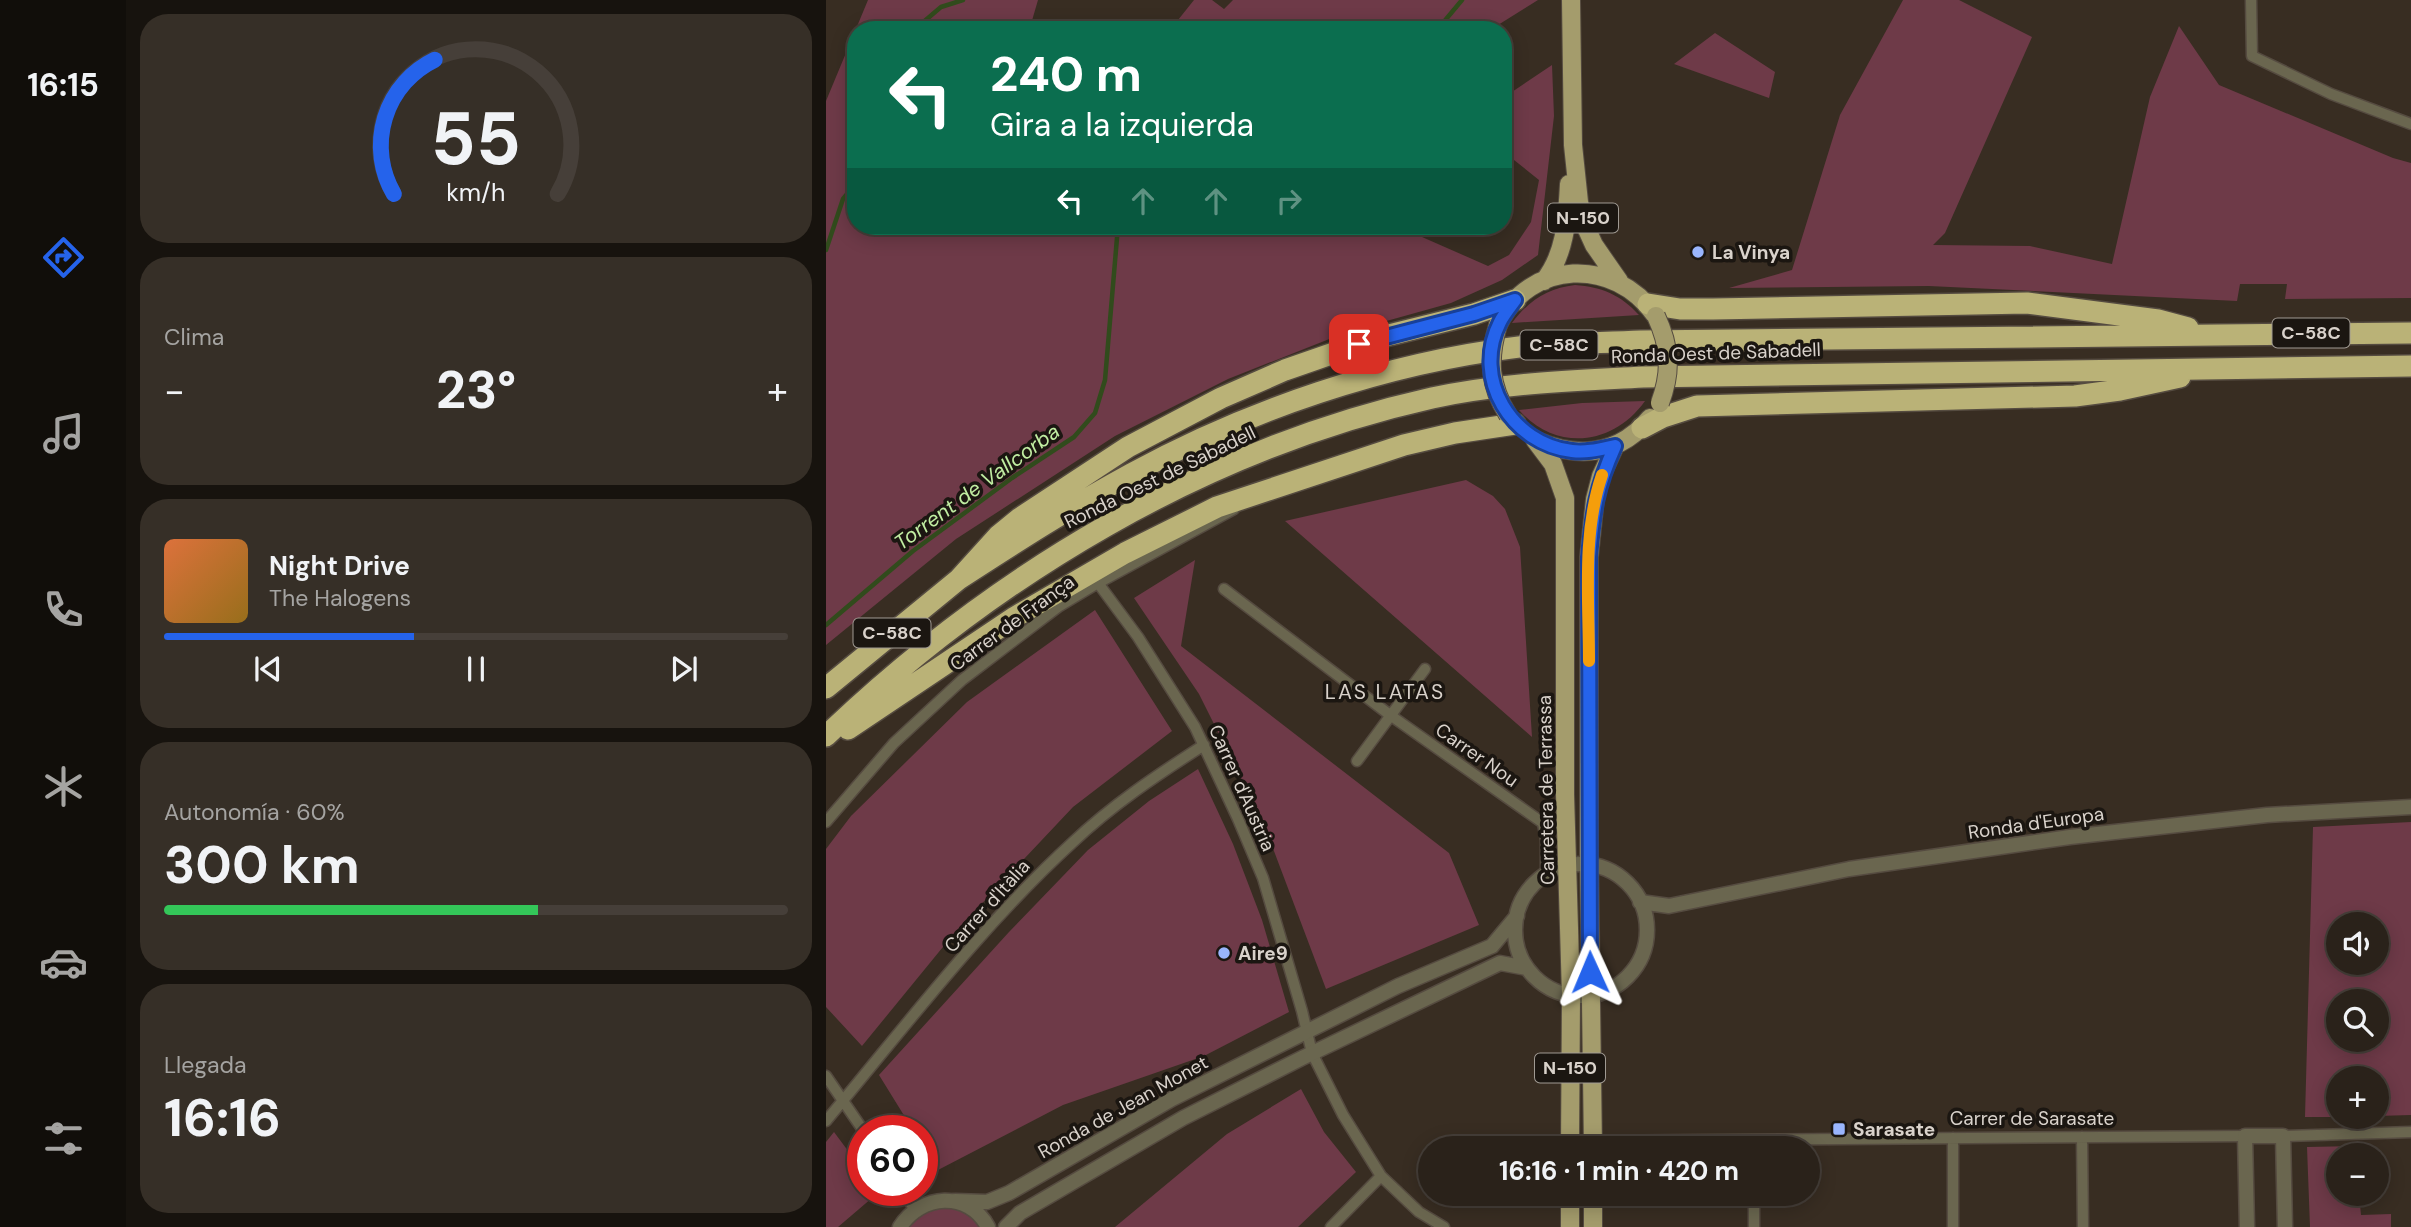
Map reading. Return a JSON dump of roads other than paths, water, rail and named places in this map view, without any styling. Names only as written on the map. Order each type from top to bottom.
[{"type":"highway","points":[[959,579],[998,536],[1020,518],[1128,447],[1220,398],[1285,370],[1377,338],[1474,314],[1515,300]]},
{"type":"highway","points":[[1652,309],[2027,303],[2158,320],[2211,334]]},
{"type":"highway","name":"Ronda Oest de Sabadell","points":[[959,579],[1051,519],[1122,479],[1231,425],[1346,384],[1429,363],[1519,347],[1641,341],[2411,333]]},
{"type":"highway","name":"Ronda Oest de Sabadell","points":[[826,736],[920,651],[981,604],[1066,548],[1242,458],[1354,417],[1435,397],[1521,385],[1643,377],[2411,366]]},
{"type":"highway","points":[[1642,428],[1663,417],[1697,406],[2075,396],[2120,390],[2229,367]]},
{"type":"highway","points":[[826,743],[1015,617],[1101,566],[1217,508],[1404,445],[1512,420]]},
{"type":"highway","name":"C-58C","points":[[826,688],[959,579]]},
{"type":"main road","name":"N-150","points":[[1544,281],[1555,267],[1564,240],[1573,145],[1571,0]]},
{"type":"main road","name":"N-150","points":[[1573,145],[1584,223],[1594,245],[1619,281],[1652,309],[1668,351],[1668,377],[1660,403],[1642,428],[1615,446],[1573,452],[1535,440],[1512,420],[1498,399],[1492,377],[1491,358],[1498,325],[1515,300],[1544,281],[1582,272],[1619,281]]},
{"type":"main road","name":"Carretera de Terrassa","points":[[1535,440],[1553,464],[1565,498],[1570,1136]]},
{"type":"main road","name":"N-150","points":[[1593,1136],[1591,995],[1594,861],[1589,557],[1595,499],[1601,476],[1615,446]]},
{"type":"main road","points":[[1566,829],[1594,861]]},
{"type":"main road","points":[[1570,1206],[1570,1224]]},
{"type":"main road","points":[[1593,1206],[1593,1227]]},
{"type":"street","points":[[2250,0],[2252,57],[2331,94],[2411,124]]},
{"type":"street","name":"Carrer de França","points":[[826,822],[894,743],[962,680],[1058,607],[1253,497]]},
{"type":"street","name":"Carrer d'Austria","points":[[1098,583],[1138,637],[1204,745],[1263,878],[1307,1031]]},
{"type":"street","name":"Carrer Nou","points":[[1224,589],[1390,715],[1543,823],[1566,829]]},
{"type":"street","points":[[1357,761],[1425,669]]},
{"type":"street","name":"Carrer d'Itàlia","points":[[826,1121],[1016,898],[1054,860],[1143,784],[1204,745]]},
{"type":"street","name":"Ronda d'Europa","points":[[1640,902],[1669,906],[1849,869],[2057,839],[2267,815],[2411,807]]},
{"type":"street","points":[[1517,916],[1515,941],[1527,968],[1545,985],[1571,995],[1591,995],[1614,988],[1634,969],[1646,943],[1648,925],[1640,902],[1623,880],[1594,861],[1569,864],[1546,873],[1543,823]]},
{"type":"street","name":"Ronda de Jean Monet","points":[[915,1210],[930,1202],[987,1202],[1009,1193],[1172,1099],[1398,986],[1492,946],[1517,916],[1531,888],[1546,873]]},
{"type":"street","points":[[1648,925],[1669,906]]},
{"type":"street","name":"Ronda de Jean Monet","points":[[1006,1227],[1020,1213],[1183,1118],[1312,1053],[1500,963],[1527,968]]},
{"type":"street","points":[[1307,1031],[1312,1053],[1343,1115],[1381,1176],[1419,1212],[1444,1227]]},
{"type":"street","points":[[826,1076],[853,1115]]},
{"type":"street","name":"Carrer de Sarasate","points":[[1820,1142],[2411,1132]]},
{"type":"street","points":[[2245,1136],[2247,1227]]},
{"type":"street","points":[[2283,1136],[2285,1227]]},
{"type":"street","points":[[2082,1137],[2083,1227]]},
{"type":"street","points":[[1953,1138],[1953,1227]]},
{"type":"street","points":[[1331,1227],[1381,1176]]},
{"type":"street","points":[[954,1201],[970,1207],[984,1219],[988,1227]]},
{"type":"street","points":[[900,1227],[915,1210],[912,1206]]},
{"type":"street","points":[[1754,1206],[1754,1227]]},
{"type":"waterway","points":[[925,21],[941,7],[963,0]]},
{"type":"waterway","name":"Torrent de Vallcorba","points":[[1444,21],[1462,0]]},
{"type":"waterway","points":[[826,250],[847,194]]},
{"type":"waterway","name":"Torrent de Vallcorba","points":[[826,625],[913,551],[1012,478],[1074,437],[1095,413],[1105,380],[1117,235]]},
{"type":"place","name":"La Vinya","points":[[1698,252]]},
{"type":"place","name":"Aire9","points":[[1224,953]]},
{"type":"place","name":"Sarasate","points":[[1839,1129]]},
{"type":"district","name":"LAS LATAS","points":[[1385,692]]}]
